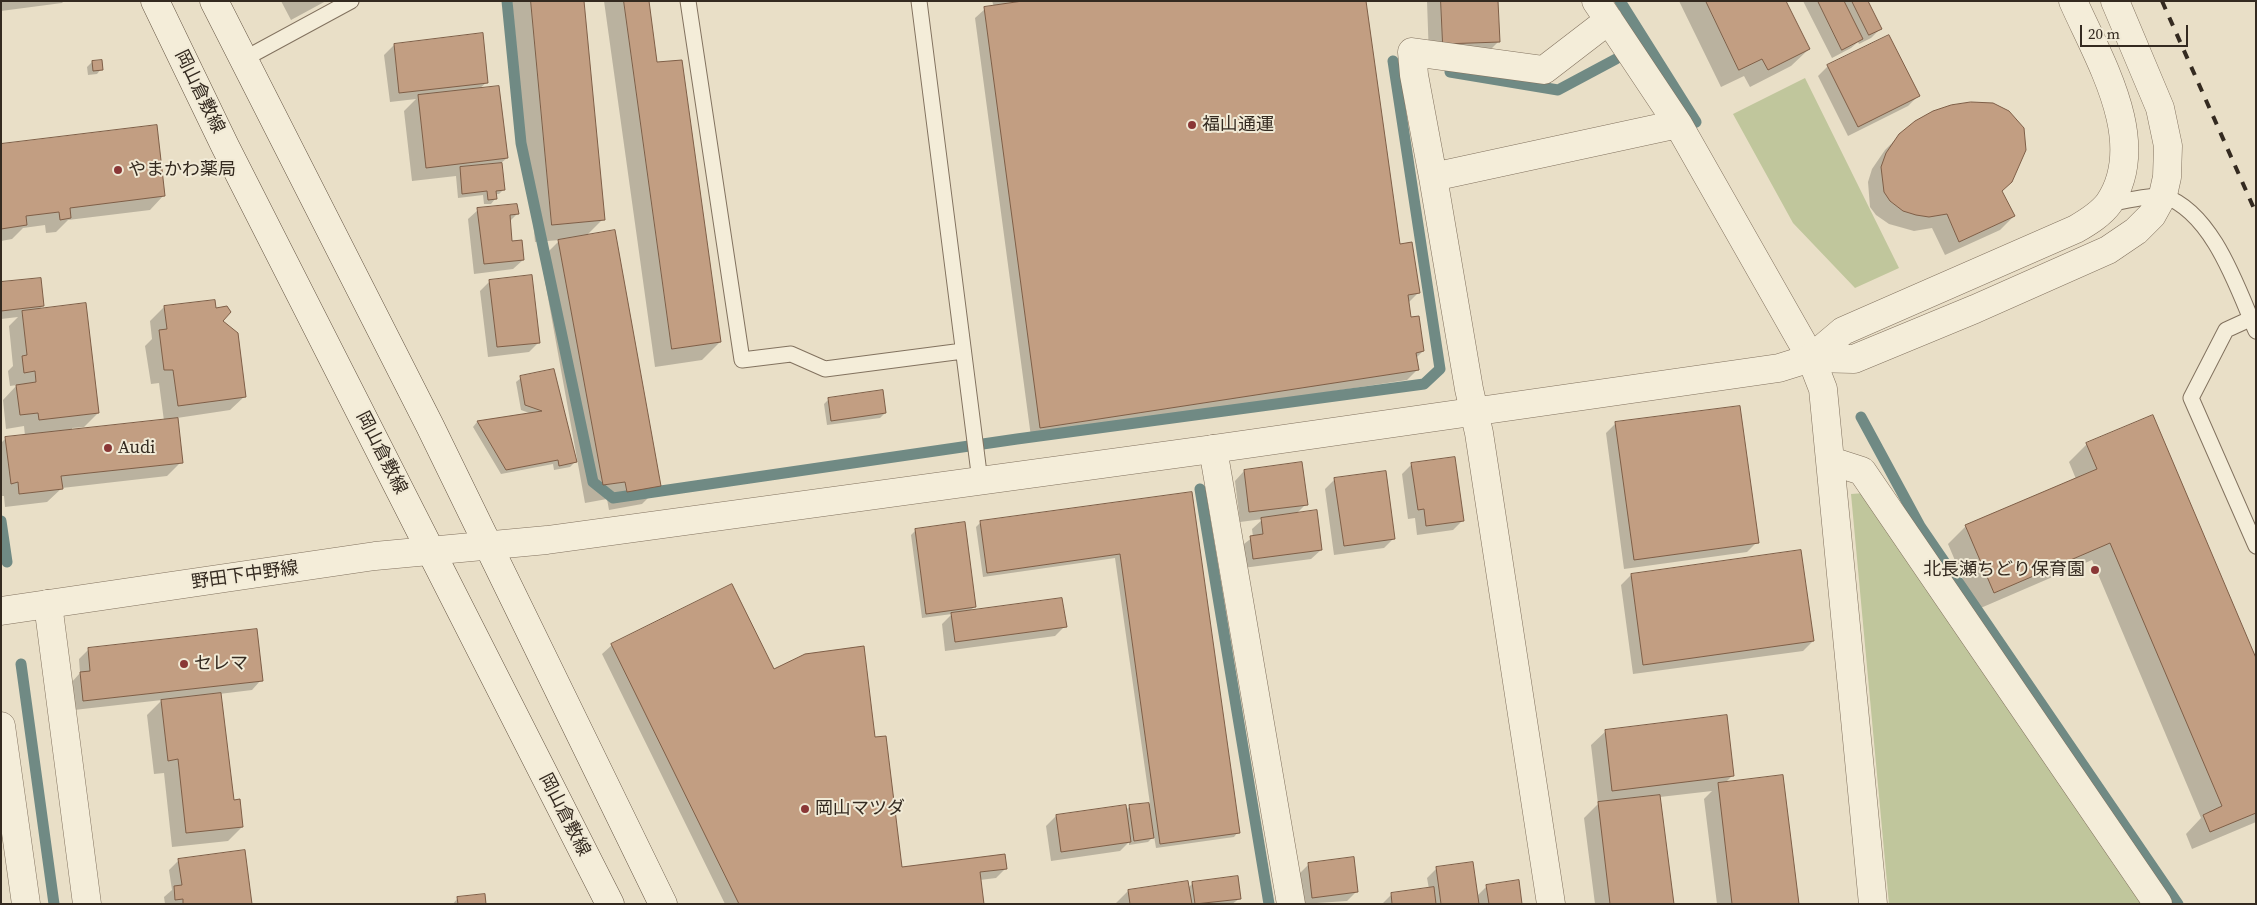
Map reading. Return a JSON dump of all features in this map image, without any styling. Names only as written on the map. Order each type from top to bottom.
[{"type":"street","name":"岡山倉敷線","points":[[155,1],[225,146],[610,904]]},
{"type":"street","points":[[214,1],[489,546],[663,904]]},
{"type":"street","points":[[1811,358],[1843,331],[2076,229],[2094,218],[2108,204],[2120,183],[2125,163],[2125,139],[2117,103],[2074,1]]},
{"type":"street","points":[[1811,358],[1854,360],[2108,250],[2136,231],[2152,215],[2163,195],[2167,177],[2168,146],[2160,108],[2115,1]]},
{"type":"street","points":[[1551,904],[1474,412],[1414,75],[1412,52],[1544,70],[1603,11],[1678,124],[1811,358],[1823,388],[1873,904]]},
{"type":"street","points":[[1433,177],[1678,124]]},
{"type":"street","name":"野田下中野線","points":[[1,611],[375,556],[548,540],[1213,449],[1779,368],[1811,358]]},
{"type":"street","points":[[1213,449],[1291,904]]},
{"type":"street","points":[[1830,461],[1862,472],[2158,904]]},
{"type":"street","points":[[48,604],[87,904]]},
{"type":"street","points":[[1,726],[26,904]]},
{"type":"lane","points":[[244,60],[351,1]]},
{"type":"lane","points":[[688,1],[742,360],[791,354],[825,369],[963,351]]},
{"type":"lane","points":[[919,1],[980,481]]},
{"type":"lane","points":[[2108,204],[2163,195],[2195,214],[2217,244],[2253,325],[2226,330],[2191,398],[2256,546]]},
{"type":"green space","points":[[1805,78],[1899,268],[1855,288],[1793,223],[1733,114]]},
{"type":"green space","points":[[1865,493],[2141,904],[1889,904],[1851,494]]},
{"type":"building","points":[[531,1],[584,1],[605,220],[552,225]]},
{"type":"building","points":[[624,1],[649,1],[657,62],[682,60],[721,342],[672,349]]},
{"type":"building","name":"福山通運","points":[[1023,1],[1366,1],[1400,244],[1412,242],[1420,293],[1408,295],[1411,317],[1419,316],[1424,351],[1416,353],[1419,370],[1040,428],[984,7]]},
{"type":"building","points":[[1441,1],[1498,1],[1500,42],[1443,44]]},
{"type":"building","points":[[1706,1],[1786,1],[1810,49],[1768,70],[1762,59],[1739,70]]},
{"type":"building","points":[[1818,1],[1844,1],[1863,39],[1842,50]]},
{"type":"building","points":[[1852,1],[1868,1],[1882,29],[1869,35]]},
{"type":"building","points":[[483,33],[488,83],[399,93],[394,44]]},
{"type":"building","points":[[1889,35],[1920,96],[1858,127],[1827,65]]},
{"type":"building","points":[[102,60],[103,70],[93,71],[92,61]]},
{"type":"building","points":[[499,86],[508,158],[426,168],[418,95]]},
{"type":"building","points":[[1971,102],[1993,103],[2009,111],[2024,128],[2026,150],[2012,182],[2002,191],[2015,216],[1959,242],[1947,214],[1929,217],[1916,215],[1903,211],[1890,201],[1884,192],[1881,167],[1886,153],[1899,134],[1915,121],[1933,111],[1951,105]]},
{"type":"building","points":[[157,125],[165,196],[70,208],[71,218],[60,220],[59,212],[26,216],[27,225],[1,229],[1,144]]},
{"type":"building","points":[[502,163],[505,190],[496,191],[497,199],[488,200],[487,191],[462,194],[460,167]]},
{"type":"building","points":[[517,204],[519,214],[510,215],[512,241],[522,240],[524,260],[484,264],[477,208]]},
{"type":"building","points":[[615,230],[661,486],[627,492],[625,482],[603,485],[558,240]]},
{"type":"building","points":[[532,275],[540,343],[497,347],[489,280]]},
{"type":"building","points":[[41,278],[44,306],[1,311],[1,282]]},
{"type":"building","points":[[215,300],[216,308],[227,306],[231,312],[223,321],[238,333],[246,397],[178,406],[173,370],[164,370],[159,330],[167,329],[164,306]]},
{"type":"building","points":[[86,303],[99,413],[39,420],[38,413],[20,415],[16,385],[36,382],[35,371],[24,373],[22,356],[27,355],[22,311]]},
{"type":"building","points":[[554,369],[577,462],[559,466],[558,460],[506,470],[477,421],[542,411],[525,405],[520,376]]},
{"type":"building","points":[[883,390],[886,413],[831,421],[828,398]]},
{"type":"building","points":[[1740,406],[1759,543],[1634,560],[1615,422]]},
{"type":"building","points":[[2153,415],[2256,658],[2256,813],[2210,832],[2203,815],[2222,806],[2110,543],[1994,593],[1965,525],[2097,469],[2086,443]]},
{"type":"building","points":[[178,418],[183,463],[61,476],[63,489],[19,494],[18,482],[11,484],[5,437]]},
{"type":"building","points":[[1455,457],[1464,521],[1426,526],[1424,509],[1418,510],[1411,463]]},
{"type":"building","points":[[1302,462],[1308,505],[1249,512],[1244,470]]},
{"type":"building","points":[[1386,471],[1395,539],[1344,546],[1334,478]]},
{"type":"building","points":[[1192,492],[1240,833],[1160,844],[1120,554],[987,573],[980,521]]},
{"type":"building","points":[[1317,510],[1322,550],[1253,559],[1250,536],[1263,534],[1261,518]]},
{"type":"building","points":[[965,522],[976,607],[926,614],[915,529]]},
{"type":"building","points":[[1801,550],[1814,641],[1643,665],[1631,574]]},
{"type":"building","points":[[732,584],[774,669],[805,654],[864,646],[875,737],[886,736],[902,867],[1005,854],[1007,869],[980,872],[984,904],[739,904],[611,644]]},
{"type":"building","points":[[1062,598],[1067,627],[955,642],[951,613]]},
{"type":"building","points":[[257,629],[263,681],[83,701],[80,672],[90,671],[88,648]]},
{"type":"building","points":[[221,693],[234,800],[240,799],[243,827],[186,833],[178,759],[168,761],[161,700]]},
{"type":"building","points":[[1727,715],[1734,776],[1612,791],[1605,730]]},
{"type":"building","points":[[1783,775],[1799,904],[1732,904],[1718,783]]},
{"type":"building","points":[[1660,795],[1674,904],[1610,904],[1598,802]]},
{"type":"building","points":[[1149,803],[1154,838],[1134,841],[1129,805]]},
{"type":"building","points":[[1126,805],[1131,842],[1061,852],[1056,815]]},
{"type":"building","points":[[245,850],[252,904],[183,904],[183,899],[175,900],[174,886],[182,885],[178,859]]},
{"type":"building","points":[[1354,857],[1358,892],[1312,898],[1308,863]]},
{"type":"building","points":[[1473,862],[1479,904],[1441,904],[1436,867]]},
{"type":"building","points":[[1238,876],[1241,899],[1195,904],[1192,882]]},
{"type":"building","points":[[1519,880],[1522,904],[1489,904],[1486,885]]},
{"type":"building","points":[[1188,881],[1192,904],[1130,904],[1128,890]]},
{"type":"building","points":[[1434,887],[1436,904],[1392,904],[1391,893]]},
{"type":"building","points":[[485,894],[486,904],[458,904],[457,897]]},
{"type":"waterway","points":[[507,1],[521,143],[593,482],[613,498],[1017,439],[1424,384],[1440,369],[1393,61]]},
{"type":"waterway","points":[[1620,1],[1696,122]]},
{"type":"waterway","points":[[1450,72],[1558,90],[1616,59]]},
{"type":"waterway","points":[[1861,417],[1920,526],[2178,904]]},
{"type":"waterway","points":[[1200,489],[1269,904]]},
{"type":"waterway","points":[[1,521],[7,562]]},
{"type":"waterway","points":[[21,664],[54,904]]},
{"type":"railway","points":[[2162,1],[2256,213]]},
{"type":"place","name":"福山通運","points":[[1192,125]]},
{"type":"place","name":"やまかわ薬局","points":[[118,170]]},
{"type":"place","name":"Audi","points":[[108,448]]},
{"type":"place","name":"北長瀬ちどり保育園","points":[[2095,570]]},
{"type":"place","name":"セレマ","points":[[184,664]]},
{"type":"place","name":"岡山マツダ","points":[[805,809]]}]
